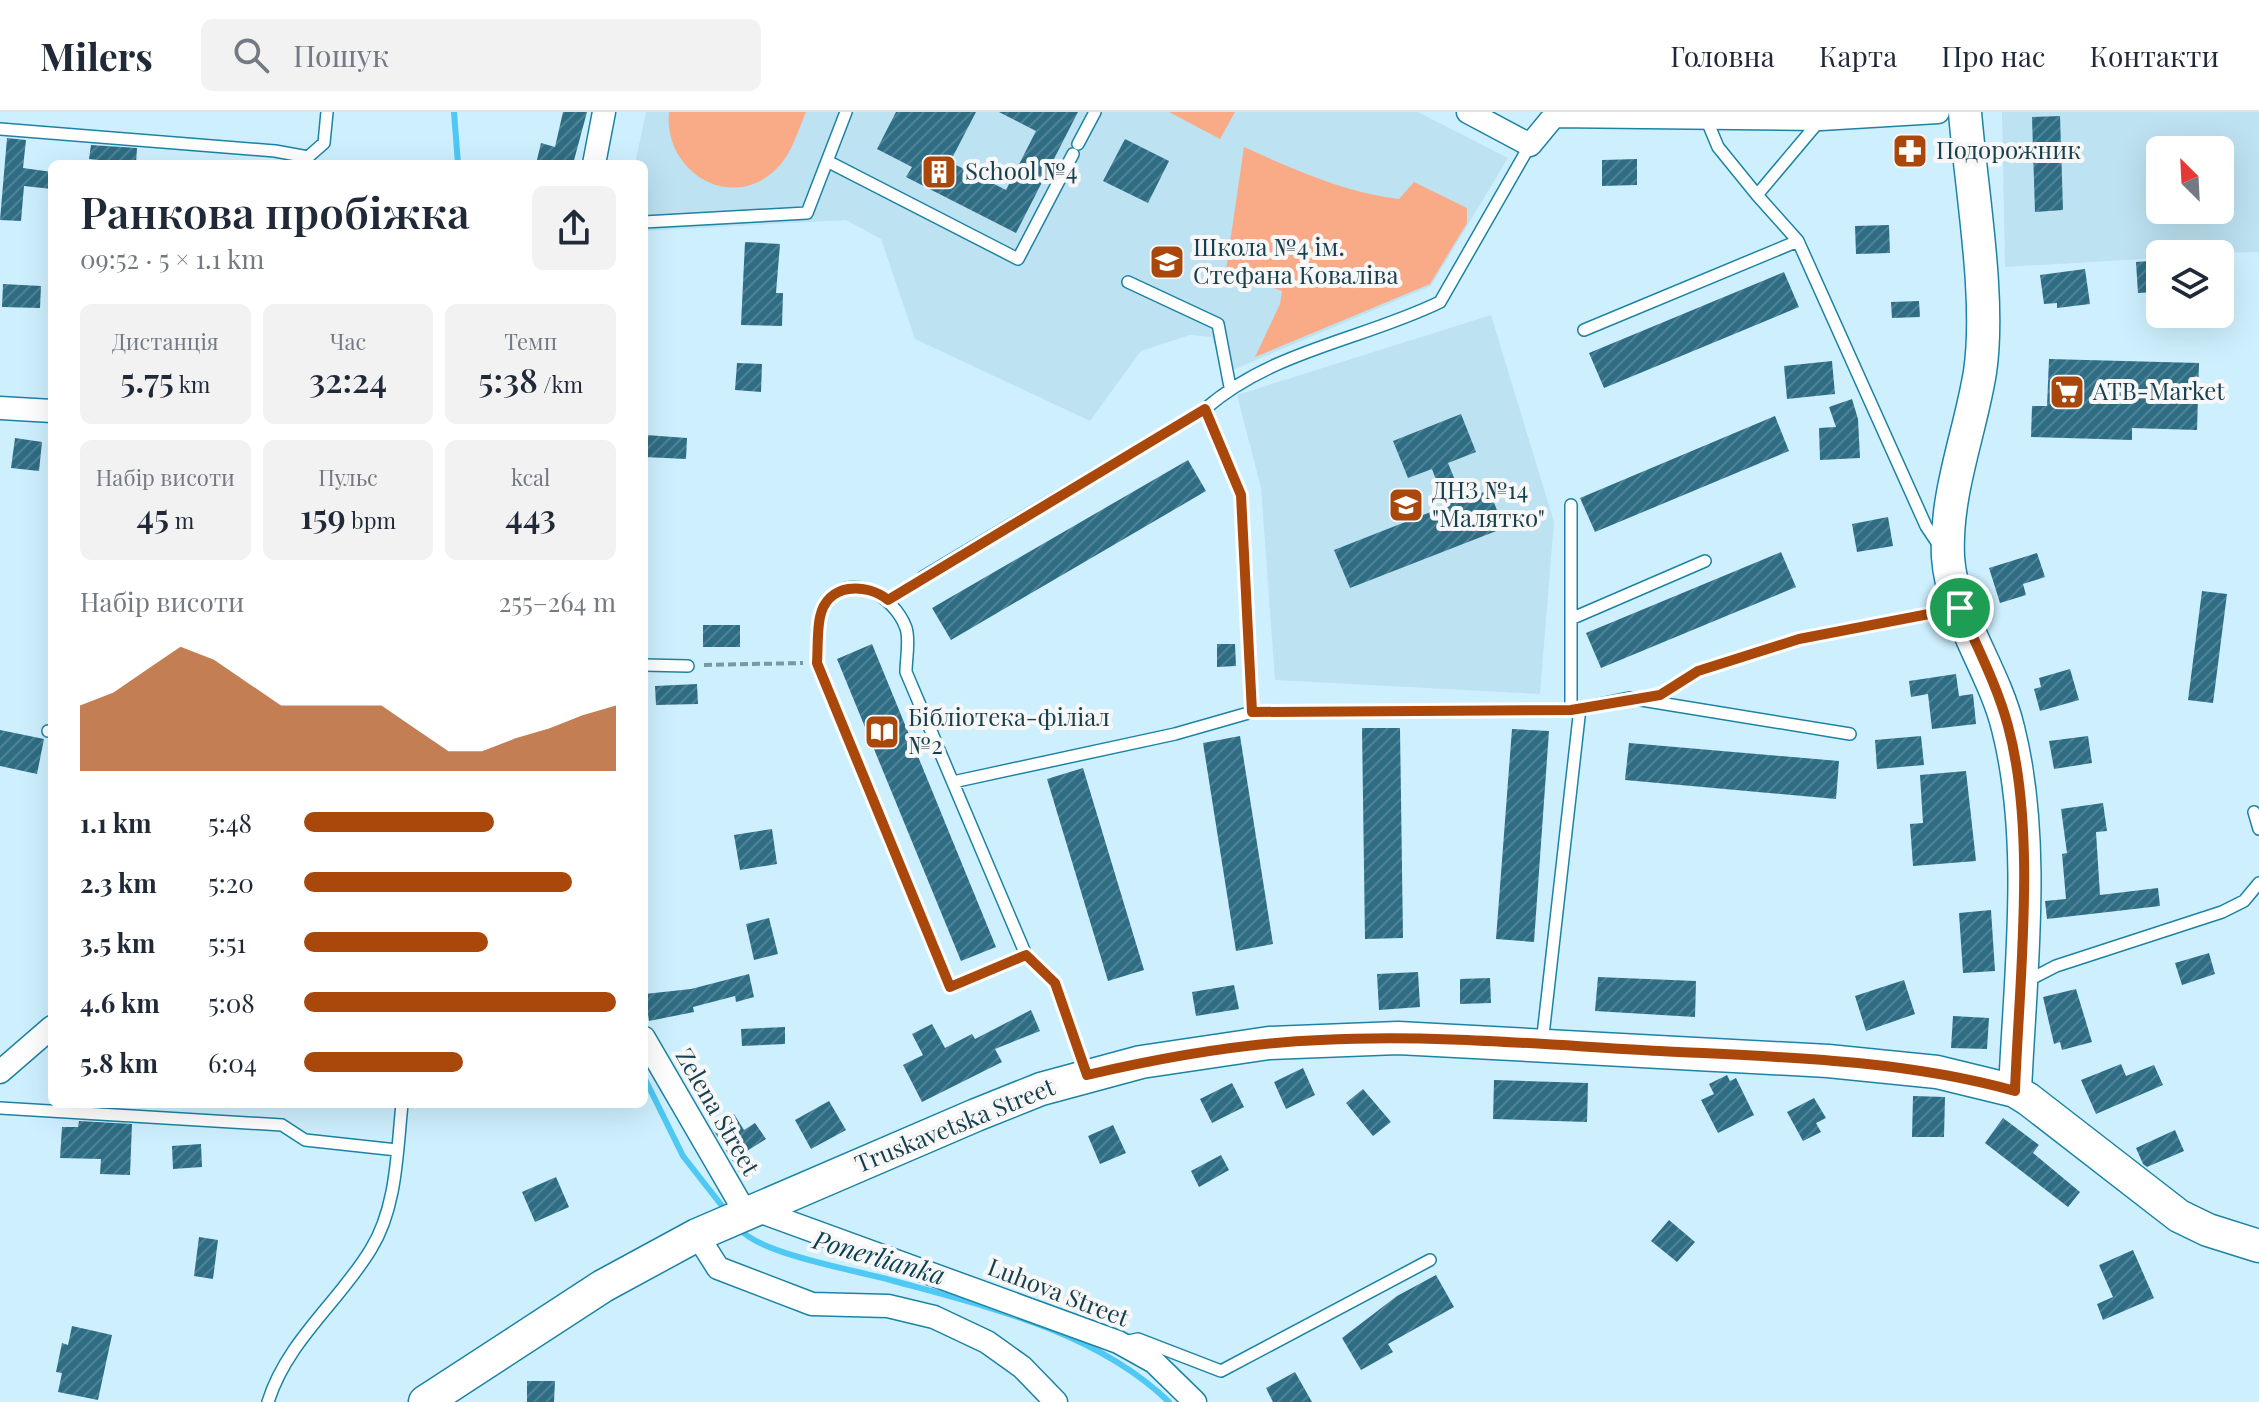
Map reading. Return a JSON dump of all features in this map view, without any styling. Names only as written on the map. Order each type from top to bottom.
[{"type":"main road","points":[[1965,112],[1983,325],[1980,372],[1953,490],[1947,532],[1948,561],[1960,608],[1994,685],[2008,728],[2018,785],[2023,898],[2015,1091]]},
{"type":"main road","name":"Truskavetska Street","points":[[425,1402],[603,1286],[730,1219],[976,1115],[1087,1075],[1180,1055],[1307,1040],[1398,1038],[1542,1045],[1828,1061],[1937,1072],[2015,1091],[2156,1201],[2208,1230],[2259,1246]]},
{"type":"street","points":[[595,160],[604,112]]},
{"type":"street","points":[[1468,112],[1530,145],[1554,116],[1574,113],[1821,119],[1938,112]]},
{"type":"street","points":[[0,408],[48,411]]},
{"type":"street","points":[[0,1072],[48,1030]]},
{"type":"street","name":"Zelena Street","points":[[648,1046],[730,1219]]},
{"type":"street","points":[[730,1219],[718,1268],[812,1304],[888,1306],[934,1317],[987,1342],[1022,1367],[1056,1402]]},
{"type":"street","name":"Luhova Street","points":[[730,1219],[1118,1342],[1154,1362],[1195,1402]]},
{"type":"lane","points":[[0,129],[275,151],[308,160],[324,143],[327,112]]},
{"type":"lane","points":[[648,222],[807,213],[846,112]]},
{"type":"lane","points":[[827,161],[1018,259],[1095,112]]},
{"type":"lane","points":[[1704,115],[1718,147],[1798,241],[1926,526],[1948,561]]},
{"type":"lane","points":[[1757,195],[1821,119]]},
{"type":"lane","points":[[923,577],[1205,409],[1230,387],[1318,345],[1419,312],[1440,302],[1530,145]]},
{"type":"lane","points":[[1584,330],[1798,241]]},
{"type":"lane","points":[[1128,282],[1218,324],[1230,387]]},
{"type":"lane","points":[[1205,409],[1241,495],[1252,712]]},
{"type":"lane","points":[[1542,1045],[1576,709],[1571,505]]},
{"type":"lane","points":[[1573,618],[1705,561]]},
{"type":"lane","points":[[1026,955],[950,987],[817,663],[820,616],[831,598],[852,587],[877,591],[888,600],[906,629],[906,672],[1026,955],[1055,983],[1087,1075]]},
{"type":"lane","points":[[953,782],[1175,734],[1252,712],[1576,709],[1660,695],[1698,671],[1799,639],[1960,608]]},
{"type":"lane","points":[[648,665],[688,666]]},
{"type":"lane","points":[[1629,698],[1850,734]]},
{"type":"lane","points":[[2254,812],[2259,829]]},
{"type":"lane","points":[[2019,984],[2056,966],[2222,912],[2244,901],[2259,883]]},
{"type":"lane","points":[[0,1108],[282,1125],[305,1140],[397,1150]]},
{"type":"lane","points":[[268,1402],[275,1380],[294,1348],[372,1247],[391,1196],[402,1108]]},
{"type":"lane","points":[[1118,1342],[1138,1339],[1221,1371],[1430,1260]]},
{"type":"path","points":[[688,666],[817,663]]},
{"type":"shaded area","name":"Школа №4 ім. Стефана Коваліва","points":[[646,112],[1418,112],[1508,158],[1431,286],[1223,374],[1212,337],[1190,335],[1141,351],[1090,421],[915,339],[881,239],[846,220],[648,231],[648,160],[636,160]]},
{"type":"shaded area","points":[[669,112],[806,112],[793,144],[779,166],[755,183],[736,188],[718,186],[687,167],[676,151],[670,133]]},
{"type":"shaded area","points":[[1169,112],[1235,112],[1220,139]]},
{"type":"shaded area","points":[[2002,112],[2259,112],[2259,252],[2234,253],[2234,240],[2146,240],[2146,259],[2005,267]]},
{"type":"shaded area","points":[[1244,147],[1320,179],[1379,196],[1399,199],[1414,182],[1467,208],[1467,223],[1430,284],[1255,357],[1280,304],[1282,291],[1226,270]]},
{"type":"shaded area","name":"ДНЗ №14 \"Малятко\"","points":[[1491,315],[1554,522],[1540,694],[1275,680],[1261,488],[1237,395]]},
{"type":"building","points":[[563,112],[587,112],[574,160],[537,160],[541,143],[555,147]]},
{"type":"building","name":"School №4","points":[[896,112],[976,112],[950,162],[1006,190],[1036,131],[999,112],[1078,112],[1016,233],[906,177],[912,167],[877,149]]},
{"type":"building","points":[[2060,116],[2063,210],[2035,212],[2032,117]]},
{"type":"building","points":[[7,138],[26,140],[23,168],[48,171],[48,189],[24,186],[21,221],[0,220]]},
{"type":"building","points":[[1125,139],[1169,161],[1148,203],[1103,181]]},
{"type":"building","points":[[91,145],[137,148],[136,160],[89,159]]},
{"type":"building","points":[[1637,159],[1637,185],[1602,186],[1602,160]]},
{"type":"building","points":[[1889,225],[1890,253],[1856,254],[1855,226]]},
{"type":"building","points":[[745,242],[780,244],[776,293],[783,293],[782,326],[741,325]]},
{"type":"building","points":[[2146,261],[2146,293],[2138,293],[2136,262]]},
{"type":"building","points":[[2085,269],[2090,304],[2057,308],[2057,303],[2044,304],[2040,275]]},
{"type":"building","points":[[1784,272],[1799,307],[1604,388],[1589,353]]},
{"type":"building","points":[[3,284],[41,286],[40,308],[2,307]]},
{"type":"building","points":[[1919,301],[1920,317],[1892,318],[1891,302]]},
{"type":"building","points":[[2049,359],[2199,363],[2197,430],[2132,428],[2132,440],[2031,437],[2032,406],[2047,406]]},
{"type":"building","points":[[1832,361],[1835,394],[1787,399],[1784,366]]},
{"type":"building","points":[[737,363],[762,364],[761,392],[735,390]]},
{"type":"building","points":[[1852,399],[1858,419],[1860,458],[1820,460],[1819,428],[1836,427],[1829,407]]},
{"type":"building","points":[[1461,414],[1476,452],[1448,463],[1463,500],[1489,490],[1504,528],[1350,588],[1334,550],[1446,506],[1432,469],[1408,478],[1393,441]]},
{"type":"building","points":[[1775,416],[1789,451],[1595,532],[1580,498]]},
{"type":"building","points":[[648,435],[687,438],[686,459],[648,457]]},
{"type":"building","points":[[15,438],[42,442],[39,471],[11,468]]},
{"type":"building","points":[[1188,460],[1206,491],[951,640],[932,608]]},
{"type":"building","points":[[1888,517],[1893,546],[1857,552],[1852,524]]},
{"type":"building","points":[[1781,552],[1796,587],[1601,668],[1586,633]]},
{"type":"building","points":[[2037,553],[2045,577],[2023,584],[2026,595],[2000,603],[1989,568]]},
{"type":"building","points":[[2202,591],[2227,594],[2213,703],[2188,700]]},
{"type":"building","points":[[703,625],[740,625],[740,647],[703,647]]},
{"type":"building","points":[[872,644],[996,947],[961,961],[837,659]]},
{"type":"building","points":[[1217,644],[1235,644],[1236,666],[1217,667]]},
{"type":"building","points":[[2070,669],[2079,700],[2040,711],[2034,689],[2041,687],[2039,678]]},
{"type":"building","points":[[1956,674],[1959,696],[1973,694],[1976,724],[1932,729],[1928,694],[1911,697],[1909,681]]},
{"type":"building","points":[[697,684],[698,704],[656,705],[655,686]]},
{"type":"building","points":[[1362,728],[1400,728],[1403,938],[1365,939]]},
{"type":"building","points":[[1512,729],[1549,731],[1534,942],[1496,939]]},
{"type":"building","points":[[0,730],[44,739],[37,774],[0,766]]},
{"type":"building","points":[[1240,736],[1273,944],[1236,951],[1203,743]]},
{"type":"building","points":[[1921,736],[1924,765],[1877,769],[1875,740]]},
{"type":"building","points":[[2088,736],[2092,763],[2054,769],[2049,741]]},
{"type":"building","points":[[1629,743],[1839,761],[1836,799],[1625,780]]},
{"type":"building","points":[[1083,768],[1144,970],[1108,981],[1047,779]]},
{"type":"building","points":[[1966,771],[1976,861],[1913,866],[1910,824],[1923,823],[1920,775]]},
{"type":"building","points":[[2103,803],[2107,831],[2096,832],[2100,895],[2158,888],[2160,906],[2047,919],[2045,901],[2066,899],[2062,854],[2067,853],[2061,809]]},
{"type":"building","points":[[772,829],[777,864],[740,870],[734,835]]},
{"type":"building","points":[[1991,910],[1995,971],[1963,973],[1959,913]]},
{"type":"building","points":[[769,918],[778,954],[754,960],[746,924]]},
{"type":"building","points":[[2209,953],[2215,974],[2182,985],[2175,963]]},
{"type":"building","points":[[1418,972],[1420,1007],[1379,1010],[1377,974]]},
{"type":"building","points":[[749,974],[754,997],[736,1002],[735,996],[693,1007],[694,1012],[649,1021],[648,994],[691,989]]},
{"type":"building","points":[[1598,977],[1696,981],[1695,1017],[1595,1011]]},
{"type":"building","points":[[1490,978],[1491,1003],[1460,1004],[1460,979]]},
{"type":"building","points":[[1904,980],[1915,1014],[1866,1031],[1855,996]]},
{"type":"building","points":[[1234,985],[1239,1009],[1196,1016],[1192,992]]},
{"type":"building","points":[[2076,989],[2092,1042],[2062,1050],[2060,1042],[2054,1044],[2043,997]]},
{"type":"building","points":[[1031,1010],[1040,1031],[995,1049],[1002,1062],[922,1102],[903,1065],[923,1055],[912,1034],[932,1024],[945,1048],[972,1034],[975,1039]]},
{"type":"building","points":[[1953,1016],[1989,1018],[1987,1049],[1951,1048]]},
{"type":"building","points":[[785,1027],[785,1044],[742,1046],[741,1029]]},
{"type":"building","points":[[2121,1064],[2126,1076],[2154,1065],[2163,1085],[2096,1114],[2081,1080]]},
{"type":"building","points":[[1303,1068],[1315,1095],[1286,1109],[1274,1082]]},
{"type":"building","points":[[1727,1075],[1730,1081],[1736,1078],[1754,1115],[1718,1133],[1701,1100],[1714,1094],[1709,1084]]},
{"type":"building","points":[[1494,1080],[1588,1083],[1587,1122],[1493,1119]]},
{"type":"building","points":[[1232,1083],[1244,1107],[1212,1123],[1200,1099]]},
{"type":"building","points":[[1363,1089],[1391,1122],[1373,1136],[1346,1103]]},
{"type":"building","points":[[1913,1096],[1945,1097],[1944,1137],[1912,1137]]},
{"type":"building","points":[[1814,1098],[1826,1118],[1816,1123],[1821,1132],[1803,1141],[1787,1112]]},
{"type":"building","points":[[829,1101],[846,1130],[811,1149],[795,1120]]},
{"type":"building","points":[[734,1114],[744,1130],[755,1123],[766,1139],[747,1151],[758,1170],[744,1179],[712,1128]]},
{"type":"building","points":[[2003,1118],[2039,1145],[2033,1153],[2080,1192],[2068,1207],[1985,1143]]},
{"type":"building","points":[[79,1121],[132,1124],[130,1175],[100,1174],[101,1159],[60,1158],[62,1127],[78,1127]]},
{"type":"building","points":[[1113,1125],[1126,1153],[1100,1164],[1088,1136]]},
{"type":"building","points":[[2175,1130],[2184,1151],[2147,1167],[2143,1164],[2136,1148]]},
{"type":"building","points":[[201,1144],[202,1167],[173,1169],[172,1146]]},
{"type":"building","points":[[1221,1155],[1229,1170],[1199,1187],[1191,1171]]},
{"type":"building","points":[[556,1177],[569,1207],[535,1222],[522,1192]]},
{"type":"building","points":[[1669,1220],[1695,1242],[1677,1262],[1651,1241]]},
{"type":"building","points":[[199,1237],[218,1240],[213,1279],[194,1276]]},
{"type":"building","points":[[2133,1250],[2154,1298],[2103,1320],[2097,1304],[2113,1297],[2099,1265]]},
{"type":"building","points":[[1436,1275],[1454,1307],[1388,1344],[1393,1352],[1361,1370],[1342,1338],[1397,1296]]},
{"type":"building","points":[[72,1326],[112,1335],[98,1400],[58,1392],[62,1373],[56,1372],[62,1343],[68,1345]]},
{"type":"building","points":[[1295,1372],[1312,1402],[1273,1402],[1266,1388]]},
{"type":"building","points":[[527,1381],[555,1381],[554,1402],[527,1402]]},
{"type":"waterway","name":"Ponerlianka","points":[[454,112],[458,160]]},
{"type":"waterway","name":"Ponerlianka","points":[[648,1085],[683,1156],[726,1211]]},
{"type":"waterway","name":"Ponerlianka","points":[[740,1229],[751,1238],[788,1254],[967,1301],[1040,1325],[1109,1357],[1169,1402]]},
{"type":"place","name":"Подорожник","points":[[1910,151]]},
{"type":"place","name":"School №4","points":[[939,172]]},
{"type":"place","name":"Школа №4 ім. Стефана Коваліва","points":[[1167,262]]},
{"type":"place","name":"ATB-Market","points":[[2067,392]]},
{"type":"place","name":"ДНЗ №14 \"Малятко\"","points":[[1406,505]]},
{"type":"place","name":"Бібліотека-філіал №2","points":[[882,732]]},
{"type":"route","points":[[1205,409],[1241,495],[1252,712],[1571,710],[1660,695],[1698,671],[1799,639],[1960,608],[1994,685],[2008,728],[2018,785],[2023,898],[2015,1091],[1937,1072],[1828,1061],[1398,1038],[1269,1043],[1180,1055],[1087,1075],[1055,983],[1026,955],[950,987],[817,663],[820,616],[831,598],[839,592],[863,587],[877,591],[888,600],[1205,409]]}]
